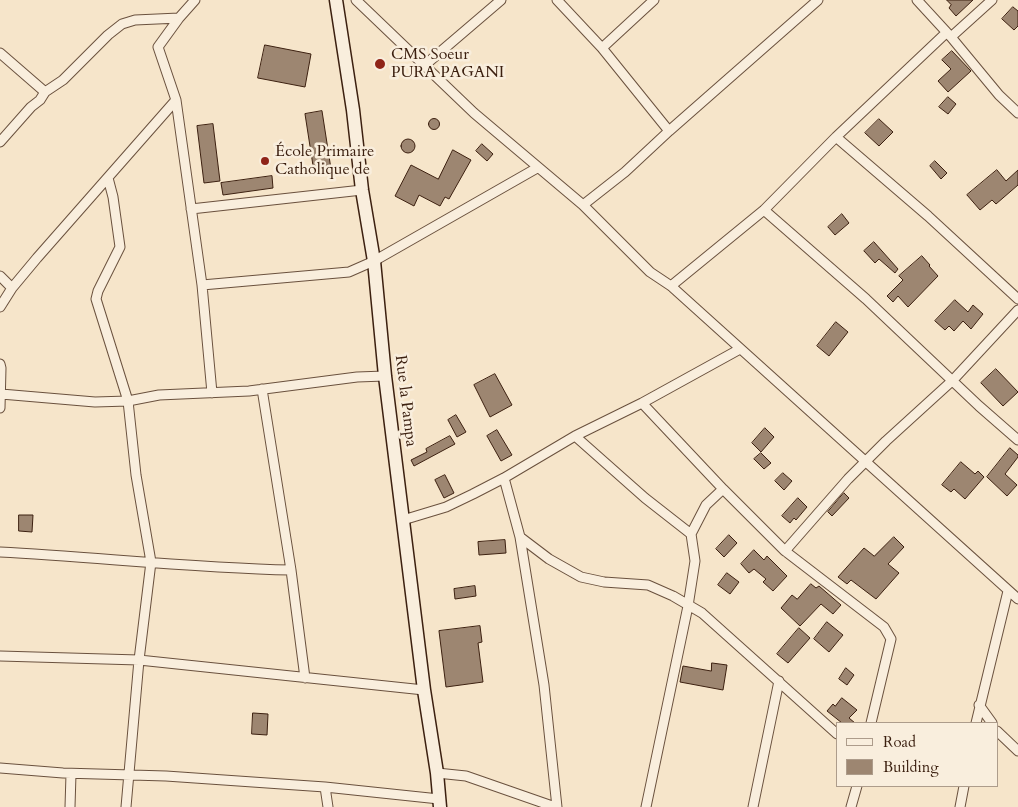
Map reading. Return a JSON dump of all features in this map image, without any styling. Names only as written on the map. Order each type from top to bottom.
[{"type":"street","points":[[195,0],[158,47],[176,100],[202,284],[212,393]]},
{"type":"street","name":"Rue la Pampa","points":[[336,0],[353,110],[362,190],[374,261],[385,376],[440,803]]},
{"type":"street","points":[[356,0],[474,112],[583,206],[650,272],[671,286],[1018,599]]},
{"type":"street","points":[[425,65],[501,0]]},
{"type":"street","points":[[557,0],[602,48],[669,131]]},
{"type":"street","points":[[602,48],[654,0]]},
{"type":"street","points":[[583,206],[626,172],[669,131],[818,0]]},
{"type":"street","points":[[917,0],[999,95],[1018,114]]},
{"type":"street","points":[[671,286],[764,210],[836,137],[949,35],[992,0]]},
{"type":"street","points":[[0,142],[40,100],[45,92],[63,80],[108,35],[122,24],[134,20],[179,18]]},
{"type":"street","points":[[0,53],[45,92]]},
{"type":"street","points":[[0,307],[12,288],[176,100]]},
{"type":"street","points":[[836,137],[928,216],[1018,299]]},
{"type":"street","points":[[202,284],[349,272],[374,261],[537,168]]},
{"type":"street","points":[[108,178],[113,197],[120,247],[98,291],[96,299],[128,401],[136,475],[151,562],[139,660],[126,807]]},
{"type":"street","points":[[191,208],[362,190]]},
{"type":"street","points":[[764,210],[866,298],[979,406],[1018,440]]},
{"type":"street","points":[[0,276],[12,288]]},
{"type":"street","points":[[785,551],[848,479],[953,380],[1018,310]]},
{"type":"street","points":[[403,520],[446,507],[504,478],[575,436],[642,403],[740,349]]},
{"type":"street","points":[[0,364],[0,408]]},
{"type":"street","points":[[1,394],[95,402],[128,401],[160,395],[262,389],[385,376]]},
{"type":"street","points":[[262,389],[291,570],[305,678]]},
{"type":"street","points":[[642,403],[723,489],[785,551],[884,627],[891,639],[871,722]]},
{"type":"street","points":[[575,436],[645,498],[691,534]]},
{"type":"street","points":[[437,773],[466,776],[556,807],[544,685],[520,537],[504,478]]},
{"type":"street","points":[[646,807],[688,606],[695,561],[691,534],[706,505],[723,489]]},
{"type":"street","points":[[520,537],[549,559],[581,576],[604,582],[648,585],[673,596],[702,613],[836,733]]},
{"type":"street","points":[[0,552],[291,570]]},
{"type":"street","points":[[976,722],[1008,591]]},
{"type":"street","points":[[0,656],[139,660],[424,690]]},
{"type":"street","points":[[753,807],[779,681]]},
{"type":"street","points":[[979,705],[991,722]]},
{"type":"street","points":[[998,732],[1018,751]]},
{"type":"street","points":[[0,768],[71,774],[166,776],[325,788],[440,803]]},
{"type":"street","points":[[70,807],[71,774]]},
{"type":"street","points":[[851,807],[857,787]]},
{"type":"street","points":[[960,807],[964,787]]},
{"type":"street","points":[[325,788],[328,807]]},
{"type":"building","points":[[947,0],[973,0],[956,16],[949,8],[951,5]]},
{"type":"building","points":[[1013,7],[1018,11],[1018,26],[1014,30],[1002,19]]},
{"type":"building","points":[[265,45],[311,54],[305,87],[258,78]]},
{"type":"building","points":[[952,51],[971,71],[948,92],[938,81],[951,69],[942,60]]},
{"type":"building","points":[[948,97],[956,104],[948,114],[939,107]]},
{"type":"building","points":[[322,111],[331,169],[314,172],[305,114]]},
{"type":"building","points":[[434,118],[440,124],[434,130],[428,124]]},
{"type":"building","points":[[879,119],[893,132],[879,146],[865,133]]},
{"type":"building","points":[[213,124],[220,181],[204,183],[197,126]]},
{"type":"building","points":[[408,139],[413,141],[415,146],[413,151],[408,153],[403,151],[401,146],[403,141]]},
{"type":"building","points":[[482,144],[493,154],[487,161],[476,151]]},
{"type":"building","points":[[453,150],[471,160],[449,199],[445,197],[440,206],[419,195],[414,206],[395,196],[411,165],[438,179]]},
{"type":"building","points":[[935,161],[947,173],[941,179],[930,166]]},
{"type":"building","points":[[997,170],[1006,181],[1018,170],[1018,185],[996,204],[992,200],[980,210],[967,195]]},
{"type":"building","points":[[272,176],[273,188],[223,195],[221,183]]},
{"type":"building","points":[[842,214],[849,223],[835,235],[828,227]]},
{"type":"building","points":[[874,242],[898,269],[895,273],[879,259],[875,263],[864,251]]},
{"type":"building","points":[[922,256],[938,276],[908,307],[898,296],[893,302],[887,296],[903,280],[899,276]]},
{"type":"building","points":[[955,300],[968,312],[973,305],[983,314],[971,329],[963,321],[954,331],[949,326],[945,330],[935,321]]},
{"type":"building","points":[[836,322],[848,332],[829,356],[817,346]]},
{"type":"building","points":[[996,369],[1018,392],[1003,406],[981,383]]},
{"type":"building","points":[[495,374],[512,405],[490,417],[474,385]]},
{"type":"building","points":[[456,415],[466,432],[457,437],[448,420]]},
{"type":"building","points":[[765,428],[774,437],[761,452],[752,443]]},
{"type":"building","points":[[497,430],[512,455],[501,461],[487,436]]},
{"type":"building","points":[[450,436],[455,444],[414,466],[411,460],[427,452],[426,449]]},
{"type":"building","points":[[1010,448],[1018,457],[1005,474],[1017,485],[1007,496],[987,477]]},
{"type":"building","points":[[761,453],[771,463],[764,469],[754,459]]},
{"type":"building","points":[[961,462],[975,474],[978,471],[984,477],[965,499],[954,489],[951,492],[942,485]]},
{"type":"building","points":[[783,473],[792,481],[784,490],[775,481]]},
{"type":"building","points":[[445,475],[454,493],[444,498],[435,480]]},
{"type":"building","points":[[844,493],[849,498],[832,516],[828,512]]},
{"type":"building","points":[[798,498],[807,507],[796,520],[794,518],[790,523],[782,516]]},
{"type":"building","points":[[19,515],[33,515],[32,532],[19,531]]},
{"type":"building","points":[[729,535],[737,543],[724,557],[716,549]]},
{"type":"building","points":[[894,537],[904,547],[888,564],[899,573],[876,599],[851,580],[847,584],[838,577],[864,548],[874,556]]},
{"type":"building","points":[[505,540],[506,553],[479,555],[478,542]]},
{"type":"building","points":[[754,550],[764,560],[767,556],[787,576],[773,591],[763,582],[766,579],[754,569],[749,573],[741,564]]},
{"type":"building","points":[[727,573],[739,582],[730,594],[718,585]]},
{"type":"building","points":[[811,584],[816,588],[819,586],[841,605],[833,614],[821,604],[800,626],[781,608],[792,595],[797,599]]},
{"type":"building","points":[[475,586],[476,596],[455,599],[454,589]]},
{"type":"building","points":[[827,622],[843,635],[829,652],[814,639]]},
{"type":"building","points":[[480,626],[482,642],[478,643],[483,682],[446,687],[439,631]]},
{"type":"building","points":[[799,628],[810,638],[788,663],[777,654]]},
{"type":"building","points":[[712,663],[727,665],[723,690],[680,682],[683,666],[711,671]]},
{"type":"building","points":[[846,668],[854,675],[847,685],[839,679]]},
{"type":"building","points":[[842,698],[857,710],[849,718],[854,722],[841,722],[827,711],[833,704],[835,706]]},
{"type":"building","points":[[253,713],[268,714],[267,735],[252,734]]},
{"type":"place","name":"CMS Soeur PURA PAGANI","points":[[380,64]]},
{"type":"place","name":"École Primaire Catholique de","points":[[265,161]]}]
